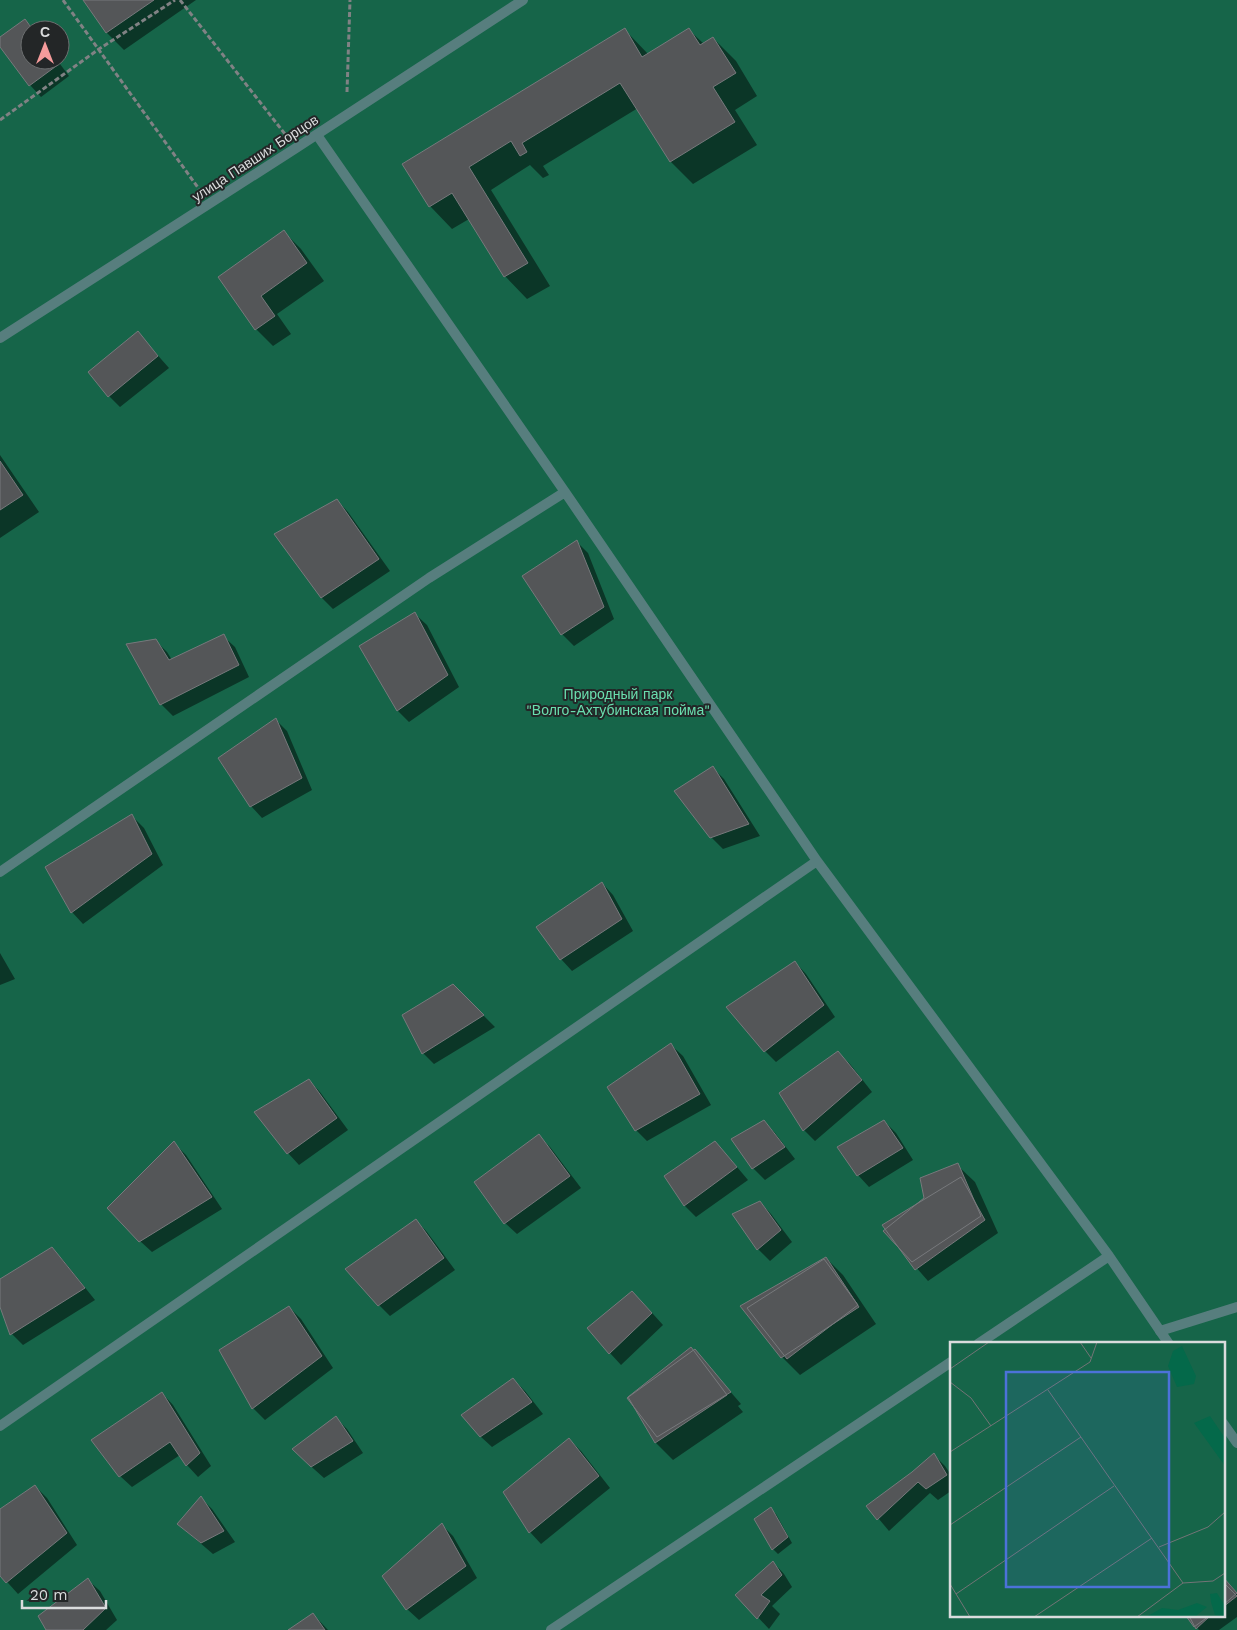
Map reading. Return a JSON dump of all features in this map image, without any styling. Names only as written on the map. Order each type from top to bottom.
[{"type":"street","name":"улица Павших Борцов","points":[[0,338],[523,0]]},
{"type":"street","points":[[316,135],[566,492],[817,861],[1108,1256],[1168,1342]]},
{"type":"street","points":[[0,872],[429,578],[566,492]]},
{"type":"street","points":[[0,1426],[817,861]]},
{"type":"street","points":[[981,1342],[1108,1256]]},
{"type":"street","points":[[1160,1331],[1237,1307]]},
{"type":"street","points":[[551,1630],[950,1363]]},
{"type":"street","points":[[1224,1424],[1237,1443]]},
{"type":"path","points":[[63,0],[209,203]]},
{"type":"path","points":[[0,120],[99,49],[175,0]]},
{"type":"path","points":[[180,0],[296,148]]},
{"type":"path","points":[[346,115],[350,0]]},
{"type":"green space","name":"Природный парк \"Волго-Ахтубинская пойма\"","points":[[0,0],[1237,0],[1237,1630],[0,1630]]},
{"type":"building","points":[[83,0],[154,0],[106,33]]},
{"type":"building","points":[[20,23],[20,70],[51,70],[29,86],[0,47],[0,37]]},
{"type":"building","points":[[625,28],[642,57],[689,28],[700,45],[713,37],[736,73],[713,87],[735,122],[670,162],[620,83],[522,143],[527,152],[520,156],[511,141],[469,167],[528,263],[504,277],[452,193],[429,207],[402,164]]},
{"type":"building","points":[[284,230],[307,263],[261,296],[275,316],[255,330],[218,277]]},
{"type":"building","points":[[138,331],[158,356],[108,397],[88,372]]},
{"type":"building","points":[[0,461],[23,495],[0,510]]},
{"type":"building","points":[[337,499],[379,559],[321,598],[274,534]]},
{"type":"building","points":[[577,540],[604,607],[561,635],[522,576]]},
{"type":"building","points":[[415,612],[448,675],[397,711],[359,646]]},
{"type":"building","points":[[224,634],[239,665],[160,705],[126,644],[156,639],[169,660]]},
{"type":"building","points":[[276,718],[302,778],[250,807],[218,758]]},
{"type":"building","points":[[713,766],[749,824],[710,838],[674,791]]},
{"type":"building","points":[[132,814],[152,854],[71,913],[45,867]]},
{"type":"building","points":[[602,882],[622,919],[560,960],[536,927]]},
{"type":"building","points":[[795,961],[824,1005],[764,1052],[726,1007]]},
{"type":"building","points":[[453,984],[484,1015],[422,1054],[402,1015]]},
{"type":"building","points":[[671,1043],[700,1094],[635,1131],[607,1087]]},
{"type":"building","points":[[838,1051],[862,1080],[803,1131],[779,1093]]},
{"type":"building","points":[[309,1079],[337,1118],[287,1154],[254,1112]]},
{"type":"building","points":[[764,1120],[785,1147],[752,1169],[731,1139]]},
{"type":"building","points":[[884,1120],[903,1148],[857,1176],[837,1147]]},
{"type":"building","points":[[539,1134],[570,1176],[504,1224],[474,1182]]},
{"type":"building","points":[[174,1141],[212,1197],[139,1242],[107,1208]]},
{"type":"building","points":[[715,1141],[737,1167],[684,1206],[664,1176]]},
{"type":"building","points":[[958,1163],[981,1216],[912,1262],[883,1231],[924,1198],[920,1178]]},
{"type":"building","points":[[961,1177],[985,1220],[915,1270],[882,1225]]},
{"type":"building","points":[[760,1201],[781,1230],[757,1250],[732,1214]]},
{"type":"building","points":[[416,1219],[444,1258],[378,1306],[345,1269]]},
{"type":"building","points":[[52,1247],[85,1288],[10,1335],[0,1307],[0,1279]]},
{"type":"building","points":[[826,1257],[859,1307],[781,1358],[740,1306]]},
{"type":"building","points":[[824,1259],[858,1305],[787,1359],[747,1308]]},
{"type":"building","points":[[632,1291],[652,1313],[609,1354],[587,1328]]},
{"type":"building","points":[[289,1306],[322,1356],[252,1409],[219,1350]]},
{"type":"building","points":[[691,1347],[727,1395],[655,1443],[628,1397]]},
{"type":"building","points":[[695,1349],[731,1392],[657,1437],[627,1398]]},
{"type":"building","points":[[513,1378],[532,1402],[480,1437],[461,1415]]},
{"type":"building","points":[[162,1392],[200,1453],[186,1466],[170,1442],[119,1477],[91,1440]]},
{"type":"building","points":[[336,1416],[353,1441],[311,1467],[292,1449]]},
{"type":"building","points":[[569,1438],[599,1476],[529,1533],[503,1492]]},
{"type":"building","points":[[934,1453],[947,1475],[926,1489],[918,1482],[877,1520],[866,1506]]},
{"type":"building","points":[[35,1485],[67,1533],[6,1583],[0,1576],[0,1509]]},
{"type":"building","points":[[201,1496],[224,1531],[201,1543],[177,1524]]},
{"type":"building","points":[[771,1507],[788,1537],[772,1550],[754,1519]]},
{"type":"building","points":[[442,1523],[466,1566],[406,1610],[382,1576]]},
{"type":"building","points":[[773,1561],[782,1575],[761,1595],[770,1601],[757,1619],[735,1595]]},
{"type":"building","points":[[88,1578],[106,1608],[83,1630],[46,1630],[38,1616]]},
{"type":"building","points":[[1224,1578],[1237,1593],[1224,1604]]},
{"type":"building","points":[[1224,1583],[1237,1596],[1224,1606]]},
{"type":"building","points":[[313,1613],[325,1630],[288,1630]]},
{"type":"building","points":[[1187,1618],[1206,1618],[1194,1627]]},
{"type":"building","points":[[1190,1618],[1208,1618],[1196,1629]]}]
